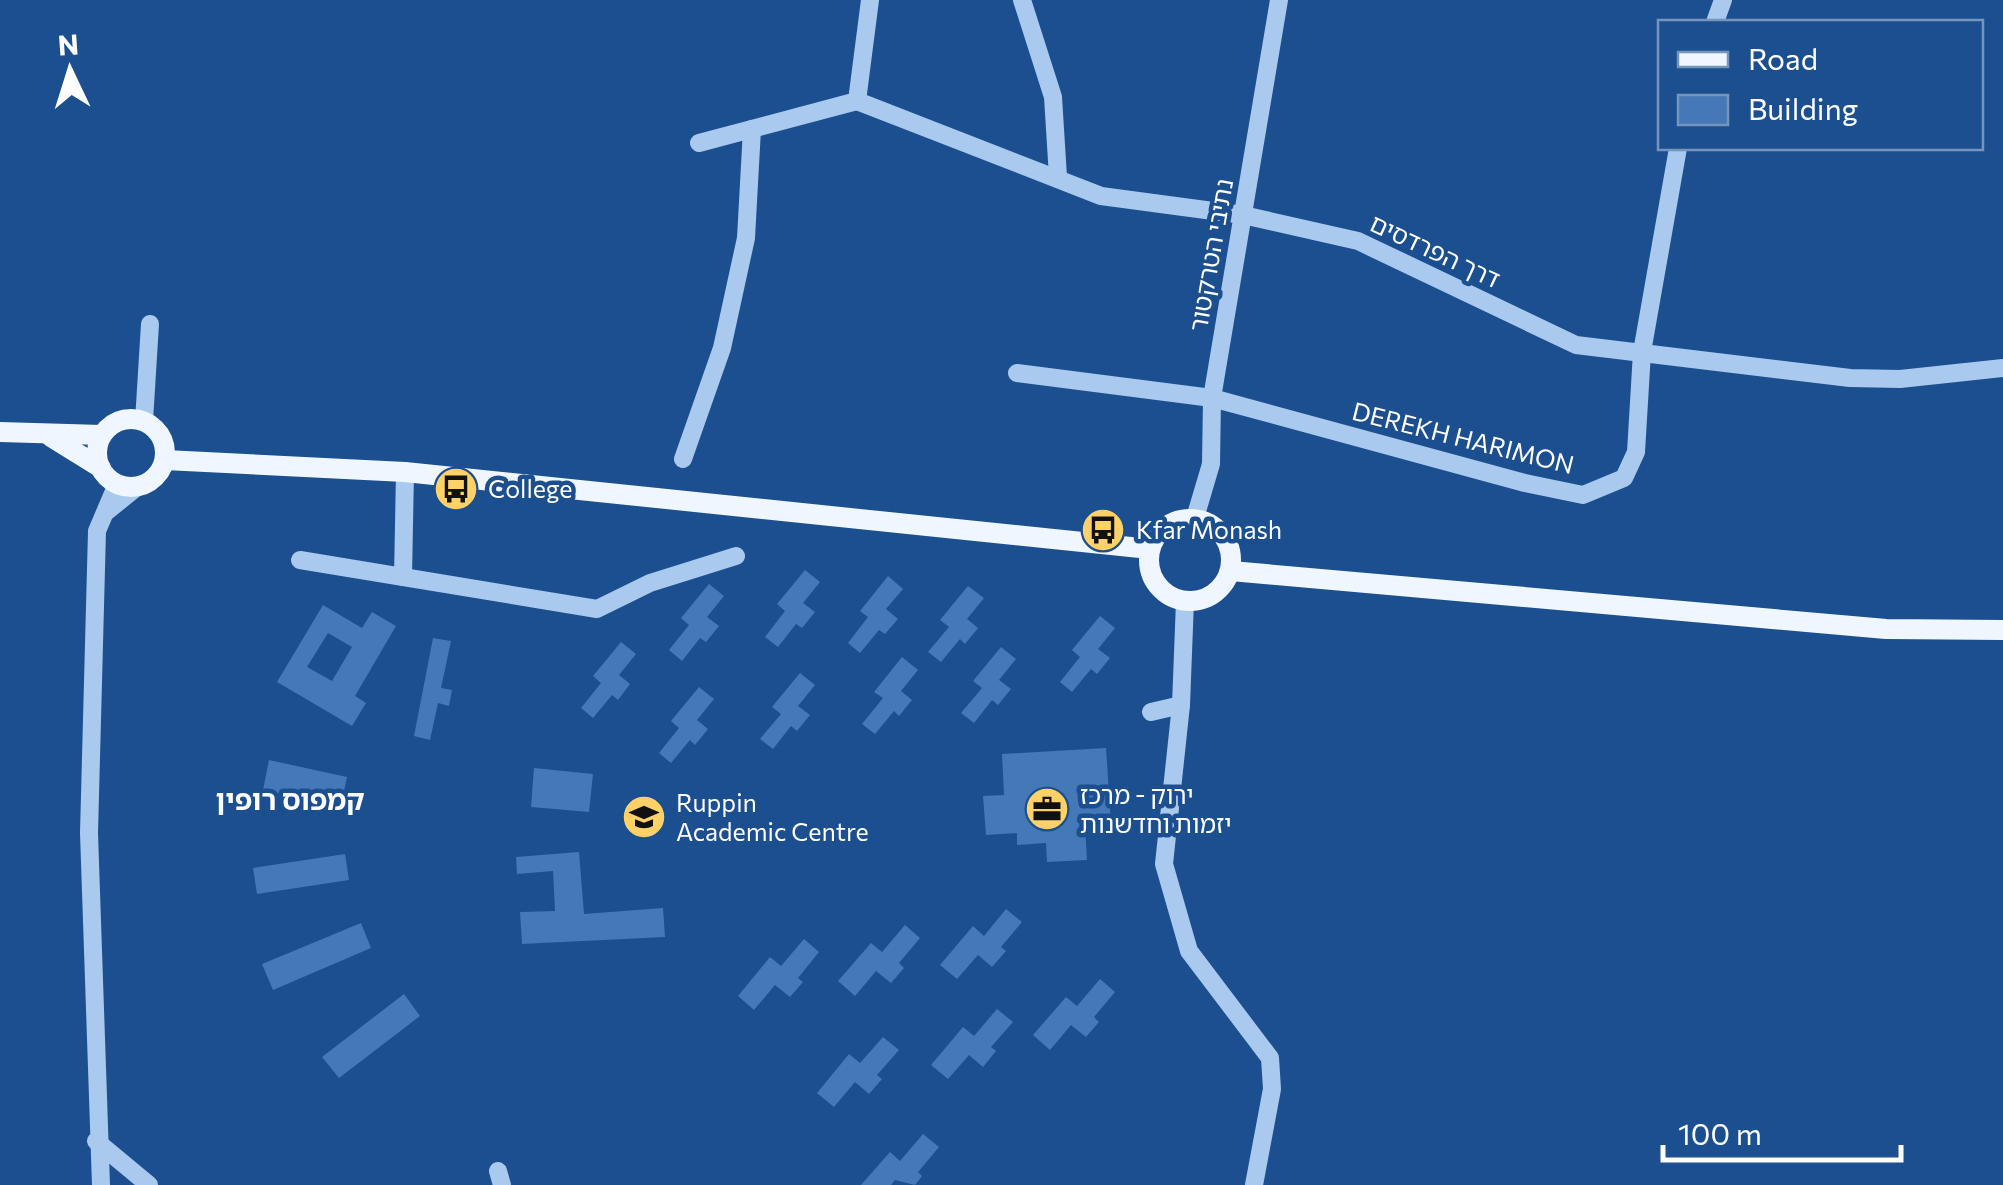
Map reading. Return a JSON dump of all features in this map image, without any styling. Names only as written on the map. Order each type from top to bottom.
[{"type":"main road","points":[[49,436],[127,485],[155,477],[165,460],[163,441],[144,421],[120,421],[102,435],[98,446],[101,468]]},
{"type":"main road","points":[[0,432],[102,435]]},
{"type":"main road","points":[[165,460],[405,472],[1150,549]]},
{"type":"main road","points":[[1194,518],[1206,521],[1225,536],[1232,559],[1231,571],[1218,591],[1185,602],[1172,597],[1152,577],[1150,549],[1162,529],[1194,518]]},
{"type":"main road","points":[[1231,571],[1886,630],[2003,630]]},
{"type":"street","points":[[699,143],[857,101],[870,0]]},
{"type":"street","points":[[1022,0],[1053,97],[1058,177]]},
{"type":"street","name":"נתיבי הטרקטור","points":[[1194,518],[1212,464],[1212,398],[1279,0]]},
{"type":"street","name":"דרך הפרדסים","points":[[857,101],[1102,196],[1243,215],[1358,241],[1576,346],[1850,378],[1900,378],[2003,368]]},
{"type":"street","points":[[683,459],[722,348],[742,256],[752,128]]},
{"type":"street","name":"DEREKH HARIMON","points":[[1017,373],[1212,398],[1525,483],[1583,495],[1624,478],[1636,452],[1642,352],[1678,150]]},
{"type":"street","points":[[144,421],[150,324]]},
{"type":"street","points":[[403,577],[405,472]]},
{"type":"street","points":[[101,1185],[96,1141],[90,833],[97,531],[101,515],[127,485]]},
{"type":"street","points":[[300,560],[597,609],[650,583],[736,556]]},
{"type":"street","points":[[1185,602],[1181,705],[1164,864],[1189,951],[1270,1058],[1272,1089],[1254,1185]]},
{"type":"street","points":[[1150,712],[1181,705]]},
{"type":"street","points":[[96,1141],[149,1185]]},
{"type":"building","points":[[805,570],[820,582],[803,603],[815,612],[802,628],[796,624],[778,647],[765,637],[785,611],[777,604]]},
{"type":"building","points":[[888,576],[903,589],[886,609],[898,619],[885,634],[879,630],[860,653],[848,643],[868,617],[860,611]]},
{"type":"building","points":[[709,584],[724,596],[707,617],[719,626],[706,642],[700,638],[682,661],[669,650],[689,625],[681,618]]},
{"type":"building","points":[[968,586],[984,598],[967,619],[978,628],[965,644],[960,639],[941,662],[928,652],[949,627],[940,620]]},
{"type":"building","points":[[323,605],[362,628],[372,612],[396,626],[355,696],[366,703],[352,726],[277,682]],"holes":[[[328,633],[352,647],[332,681],[307,667]]]},
{"type":"building","points":[[1100,616],[1115,628],[1098,649],[1110,658],[1097,674],[1091,669],[1072,692],[1060,682],[1080,657],[1072,650]]},
{"type":"building","points":[[433,638],[451,641],[441,688],[452,690],[449,706],[438,703],[430,740],[414,736]]},
{"type":"building","points":[[621,642],[636,654],[619,675],[630,684],[618,700],[612,695],[593,718],[581,708],[601,683],[593,676]]},
{"type":"building","points":[[1001,647],[1016,659],[999,680],[1011,689],[998,705],[992,700],[974,723],[961,713],[982,688],[973,681]]},
{"type":"building","points":[[902,657],[918,670],[901,691],[912,700],[899,716],[894,711],[875,734],[862,724],[883,698],[874,692]]},
{"type":"building","points":[[800,673],[815,685],[798,706],[810,715],[797,731],[791,726],[773,749],[760,739],[781,714],[772,707]]},
{"type":"building","points":[[699,687],[714,699],[697,720],[708,729],[695,745],[690,740],[671,763],[659,753],[679,728],[671,721]]},
{"type":"building","name":"ירוק - מרכז יזמות וחדשנות","points":[[1106,748],[1111,823],[1085,824],[1087,860],[1047,862],[1046,843],[1017,845],[1017,833],[986,835],[983,796],[1004,795],[1002,754]]},
{"type":"building","points":[[269,760],[347,777],[341,806],[263,790]]},
{"type":"building","points":[[534,768],[593,774],[589,812],[531,807]]},
{"type":"building","points":[[579,852],[584,914],[663,908],[665,937],[522,944],[520,912],[555,911],[553,871],[517,874],[516,857]]},
{"type":"building","points":[[345,854],[349,880],[257,894],[253,868]]},
{"type":"building","points":[[1006,909],[1022,922],[1001,947],[1006,951],[992,967],[978,955],[957,979],[940,965],[973,926],[984,936]]},
{"type":"building","points":[[361,923],[371,948],[273,990],[262,964]]},
{"type":"building","points":[[905,925],[920,938],[899,963],[904,968],[891,983],[876,971],[855,996],[838,981],[871,943],[882,952]]},
{"type":"building","points":[[804,939],[819,952],[798,978],[803,982],[790,997],[775,985],[754,1010],[738,996],[770,957],[781,966]]},
{"type":"building","points":[[1100,979],[1115,992],[1094,1017],[1099,1022],[1086,1037],[1071,1025],[1050,1050],[1033,1035],[1066,997],[1077,1006]]},
{"type":"building","points":[[404,994],[420,1016],[339,1078],[322,1057]]},
{"type":"building","points":[[997,1009],[1013,1022],[991,1047],[996,1051],[983,1067],[969,1055],[948,1079],[931,1065],[963,1027],[974,1036]]},
{"type":"building","points":[[883,1037],[899,1050],[877,1075],[882,1079],[869,1094],[855,1082],[834,1107],[817,1093],[849,1054],[860,1063]]},
{"type":"building","points":[[923,1134],[939,1147],[918,1172],[922,1176],[915,1185],[895,1180],[891,1185],[861,1185],[890,1152],[900,1161]]},
{"type":"place","name":"College","points":[[456,489]]},
{"type":"place","name":"Kfar Monash","points":[[1103,530]]},
{"type":"place","name":"ירוק - מרכז יזמות וחדשנות","points":[[1047,809]]},
{"type":"place","name":"Ruppin Academic Centre","points":[[644,817]]},
{"type":"district","name":"קמפוס רופין","points":[[290,800]]}]
